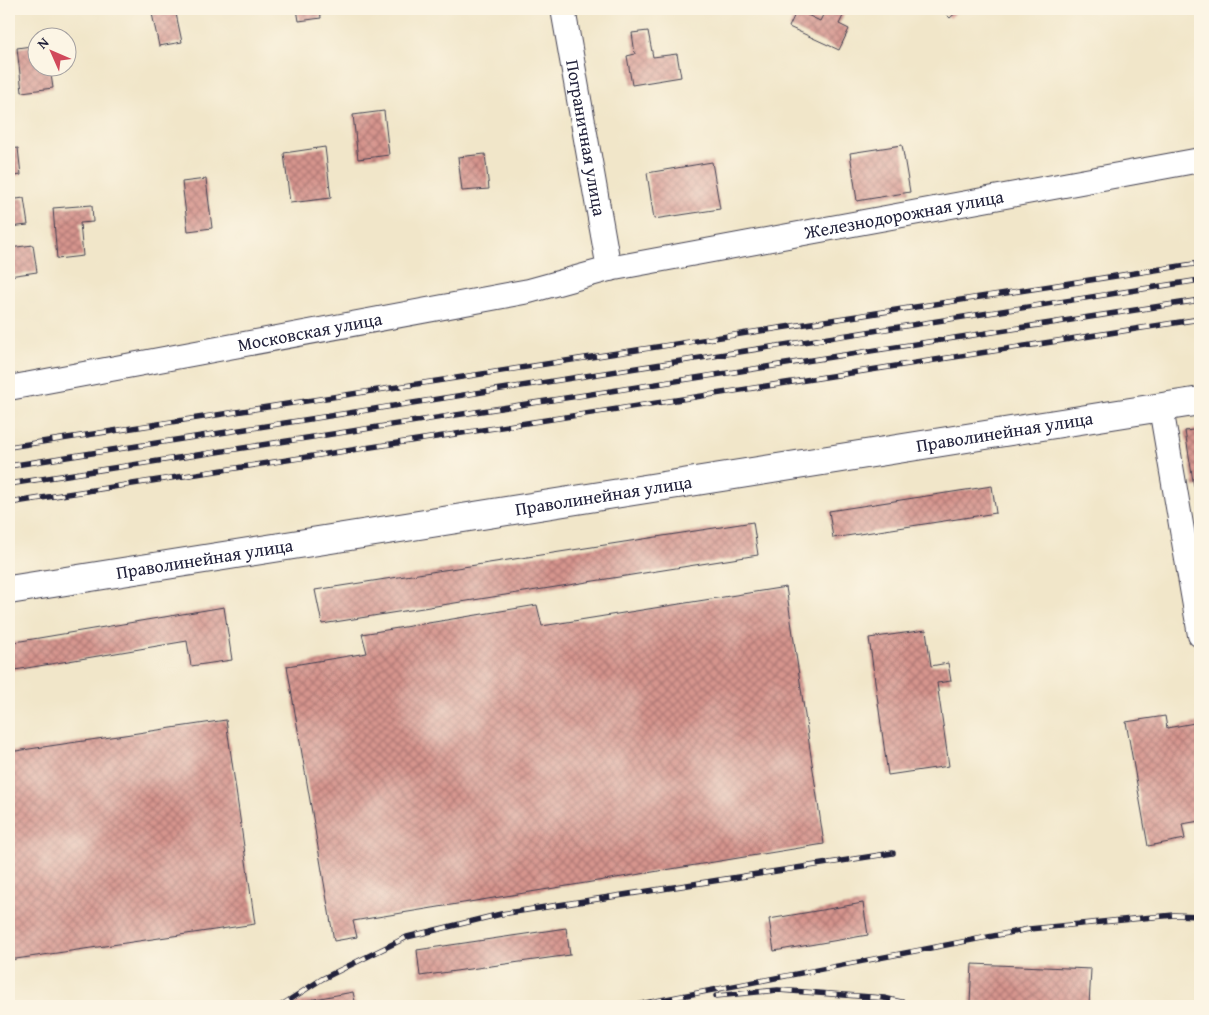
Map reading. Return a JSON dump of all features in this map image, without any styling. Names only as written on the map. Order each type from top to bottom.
[{"type":"main road","name":"Праволинейная улица","points":[[9,590],[1200,401]]},
{"type":"street","name":"Пограничная улица","points":[[563,9],[609,269]]},
{"type":"street","name":"Железнодорожная улица","points":[[609,269],[1200,160]]},
{"type":"street","name":"Московская улица","points":[[9,388],[529,291],[609,269]]},
{"type":"street","points":[[1161,408],[1200,635]]},
{"type":"building","points":[[151,9],[175,9],[182,42],[159,46]]},
{"type":"building","points":[[297,9],[320,9],[321,18],[299,21]]},
{"type":"building","points":[[826,9],[839,9],[845,12],[839,24],[849,29],[839,50],[789,27],[797,10],[820,21]]},
{"type":"building","points":[[941,9],[960,9],[950,18]]},
{"type":"building","points":[[648,31],[653,57],[677,54],[681,77],[632,85],[627,56],[635,54],[632,33]]},
{"type":"building","points":[[28,46],[28,78],[52,78],[53,88],[22,92],[17,48]]},
{"type":"building","points":[[384,111],[389,155],[358,159],[353,115]]},
{"type":"building","points":[[902,145],[910,192],[857,201],[850,153]]},
{"type":"building","points":[[325,147],[331,198],[290,203],[284,153]]},
{"type":"building","points":[[18,148],[21,175],[9,177],[9,149]]},
{"type":"building","points":[[485,154],[489,189],[462,191],[458,157]]},
{"type":"building","points":[[712,162],[720,209],[654,219],[647,173]]},
{"type":"building","points":[[206,179],[212,228],[188,231],[182,182]]},
{"type":"building","points":[[24,198],[28,225],[9,227],[9,200]]},
{"type":"building","points":[[92,205],[93,222],[80,223],[83,256],[57,259],[53,208]]},
{"type":"building","points":[[33,245],[37,272],[9,276],[9,248]]},
{"type":"building","points":[[1200,429],[1200,486],[1194,487],[1185,431]]},
{"type":"building","points":[[992,486],[996,513],[833,538],[829,511]]},
{"type":"building","points":[[753,522],[758,555],[322,624],[315,590]]},
{"type":"building","points":[[786,587],[824,844],[353,921],[357,937],[334,941],[287,666],[367,653],[362,634],[537,605],[542,626]]},
{"type":"building","points":[[224,607],[232,660],[191,666],[187,641],[9,671],[9,643]]},
{"type":"building","points":[[926,630],[931,666],[948,663],[951,681],[937,683],[949,766],[888,775],[869,638]]},
{"type":"building","points":[[1165,716],[1167,728],[1200,722],[1200,821],[1182,824],[1185,839],[1148,846],[1126,722]]},
{"type":"building","points":[[226,720],[255,924],[9,960],[9,752]]},
{"type":"building","points":[[863,903],[868,935],[774,951],[769,919]]},
{"type":"building","points":[[566,928],[570,955],[420,976],[417,950]]},
{"type":"building","points":[[972,964],[1091,969],[1089,1006],[970,1002]]},
{"type":"building","points":[[353,992],[356,1006],[294,1006],[293,1003]]},
{"type":"building","points":[[125,1002],[126,1006],[105,1006],[105,1005]]},
{"type":"railway","points":[[9,447],[1200,263]]},
{"type":"railway","points":[[9,466],[1200,280]]},
{"type":"railway","points":[[9,484],[1200,300]]},
{"type":"railway","points":[[9,503],[1200,319]]},
{"type":"railway","points":[[280,1006],[322,979],[407,937],[501,914],[893,853]]},
{"type":"railway","points":[[630,1006],[1029,929],[1174,915],[1200,916]]},
{"type":"railway","points":[[716,996],[778,990],[884,998],[918,1006]]}]
